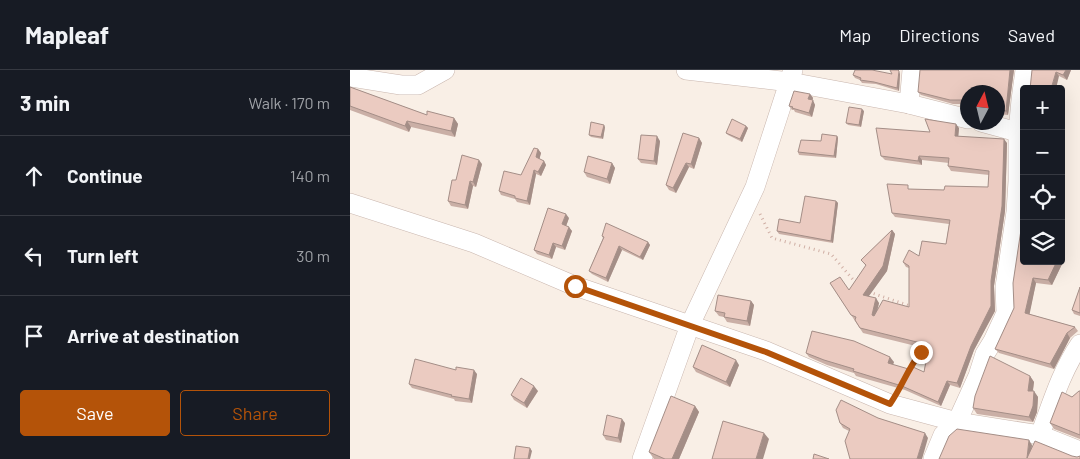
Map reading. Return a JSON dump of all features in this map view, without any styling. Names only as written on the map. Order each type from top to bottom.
[{"type":"street","points":[[350,77],[418,85],[445,70]]},
{"type":"street","points":[[686,70],[791,76],[960,117]]},
{"type":"street","points":[[909,104],[912,70]]},
{"type":"street","points":[[933,459],[943,435],[957,422],[978,376],[985,354],[1006,312],[1005,287],[1016,212],[1018,132],[1025,70]]},
{"type":"street","points":[[642,459],[690,325],[751,196],[791,76]]},
{"type":"street","points":[[1005,128],[1018,132]]},
{"type":"street","points":[[350,203],[474,243],[575,286],[766,352],[890,404],[957,422],[1040,434],[1080,451]]},
{"type":"street","points":[[1040,434],[1053,396],[1072,356],[1080,344]]},
{"type":"path","points":[[751,196],[772,238],[831,254],[862,290],[918,309]]},
{"type":"path","points":[[905,378],[927,340]]},
{"type":"building","points":[[855,70],[872,70],[892,74],[890,70],[898,70],[897,88],[860,80],[861,78],[853,75]]},
{"type":"building","points":[[920,70],[1010,70],[1006,111],[1005,85],[960,85],[960,100],[950,100],[918,92]]},
{"type":"building","points":[[1032,70],[1066,70],[1063,75],[1056,72],[1052,85],[1030,85]]},
{"type":"building","points":[[350,87],[427,115],[427,111],[454,118],[451,131],[407,121],[405,126],[350,106]]},
{"type":"building","points":[[794,91],[810,94],[808,99],[813,100],[809,113],[789,106]]},
{"type":"building","points":[[849,107],[862,109],[859,125],[846,123]]},
{"type":"building","points":[[732,119],[746,126],[740,139],[726,133]]},
{"type":"building","points":[[925,119],[956,124],[955,136],[1004,139],[1002,206],[991,281],[991,306],[971,346],[957,383],[947,381],[938,402],[902,386],[853,371],[854,369],[806,353],[812,331],[854,341],[890,357],[888,363],[912,370],[913,367],[924,372],[929,345],[860,328],[855,320],[856,317],[851,315],[830,283],[840,277],[849,290],[866,265],[861,260],[892,230],[883,266],[863,295],[876,298],[872,315],[874,316],[883,300],[909,307],[909,266],[903,262],[909,250],[919,256],[922,241],[946,244],[950,220],[892,213],[887,184],[908,185],[908,189],[944,190],[945,186],[988,187],[989,171],[948,166],[949,158],[919,156],[918,161],[881,156],[876,128],[930,132]]},
{"type":"building","points":[[591,122],[604,125],[601,137],[589,135]]},
{"type":"building","points":[[683,133],[699,138],[691,164],[686,163],[673,188],[666,185]]},
{"type":"building","points":[[822,134],[837,136],[834,156],[798,152],[801,140],[821,141]]},
{"type":"building","points":[[641,135],[657,136],[654,161],[638,159]]},
{"type":"building","points":[[534,148],[538,149],[536,157],[544,161],[538,172],[534,170],[527,201],[499,191],[504,171],[521,175]]},
{"type":"building","points":[[462,155],[479,160],[473,182],[470,181],[465,205],[448,201],[452,180],[456,180]]},
{"type":"building","points":[[588,156],[612,163],[607,179],[584,172]]},
{"type":"building","points":[[805,196],[836,201],[831,241],[777,231],[779,219],[800,223]]},
{"type":"building","points":[[548,208],[566,214],[562,224],[569,227],[562,246],[553,243],[549,255],[534,250]]},
{"type":"building","points":[[606,223],[648,242],[640,257],[619,246],[606,278],[589,271],[604,237],[602,236]]},
{"type":"building","points":[[1020,237],[1020,265],[1055,265],[1048,280],[1033,278],[1025,313],[1075,327],[1067,333],[1050,364],[995,349],[1014,308],[1013,283]]},
{"type":"building","points":[[1080,287],[1080,313],[1072,310]]},
{"type":"building","points":[[718,295],[751,301],[747,321],[724,317],[725,313],[715,311]]},
{"type":"building","points":[[702,345],[736,360],[726,382],[693,367]]},
{"type":"building","points":[[990,356],[1030,376],[1028,391],[1034,391],[1033,406],[1029,417],[973,408],[975,396]]},
{"type":"building","points":[[415,359],[456,370],[456,367],[474,370],[469,399],[409,384]]},
{"type":"building","points":[[521,378],[534,386],[524,403],[511,395]]},
{"type":"building","points":[[1079,391],[1080,435],[1050,423],[1062,392],[1072,397]]},
{"type":"building","points":[[671,396],[695,406],[672,459],[665,459],[649,452]]},
{"type":"building","points":[[841,400],[878,418],[925,433],[917,459],[850,459],[845,441],[850,429],[840,423],[836,410]]},
{"type":"building","points":[[607,415],[622,419],[618,438],[603,435]]},
{"type":"building","points":[[723,421],[764,433],[756,459],[712,459]]},
{"type":"building","points":[[957,429],[1029,440],[1027,458],[1035,441],[1072,456],[1080,456],[1080,459],[939,459],[949,436]]},
{"type":"building","points":[[516,446],[530,448],[528,459],[514,459]]},
{"type":"building","points":[[814,454],[829,459],[813,459]]},
{"type":"route","points":[[575,286],[766,352],[890,404],[921,352]]}]
